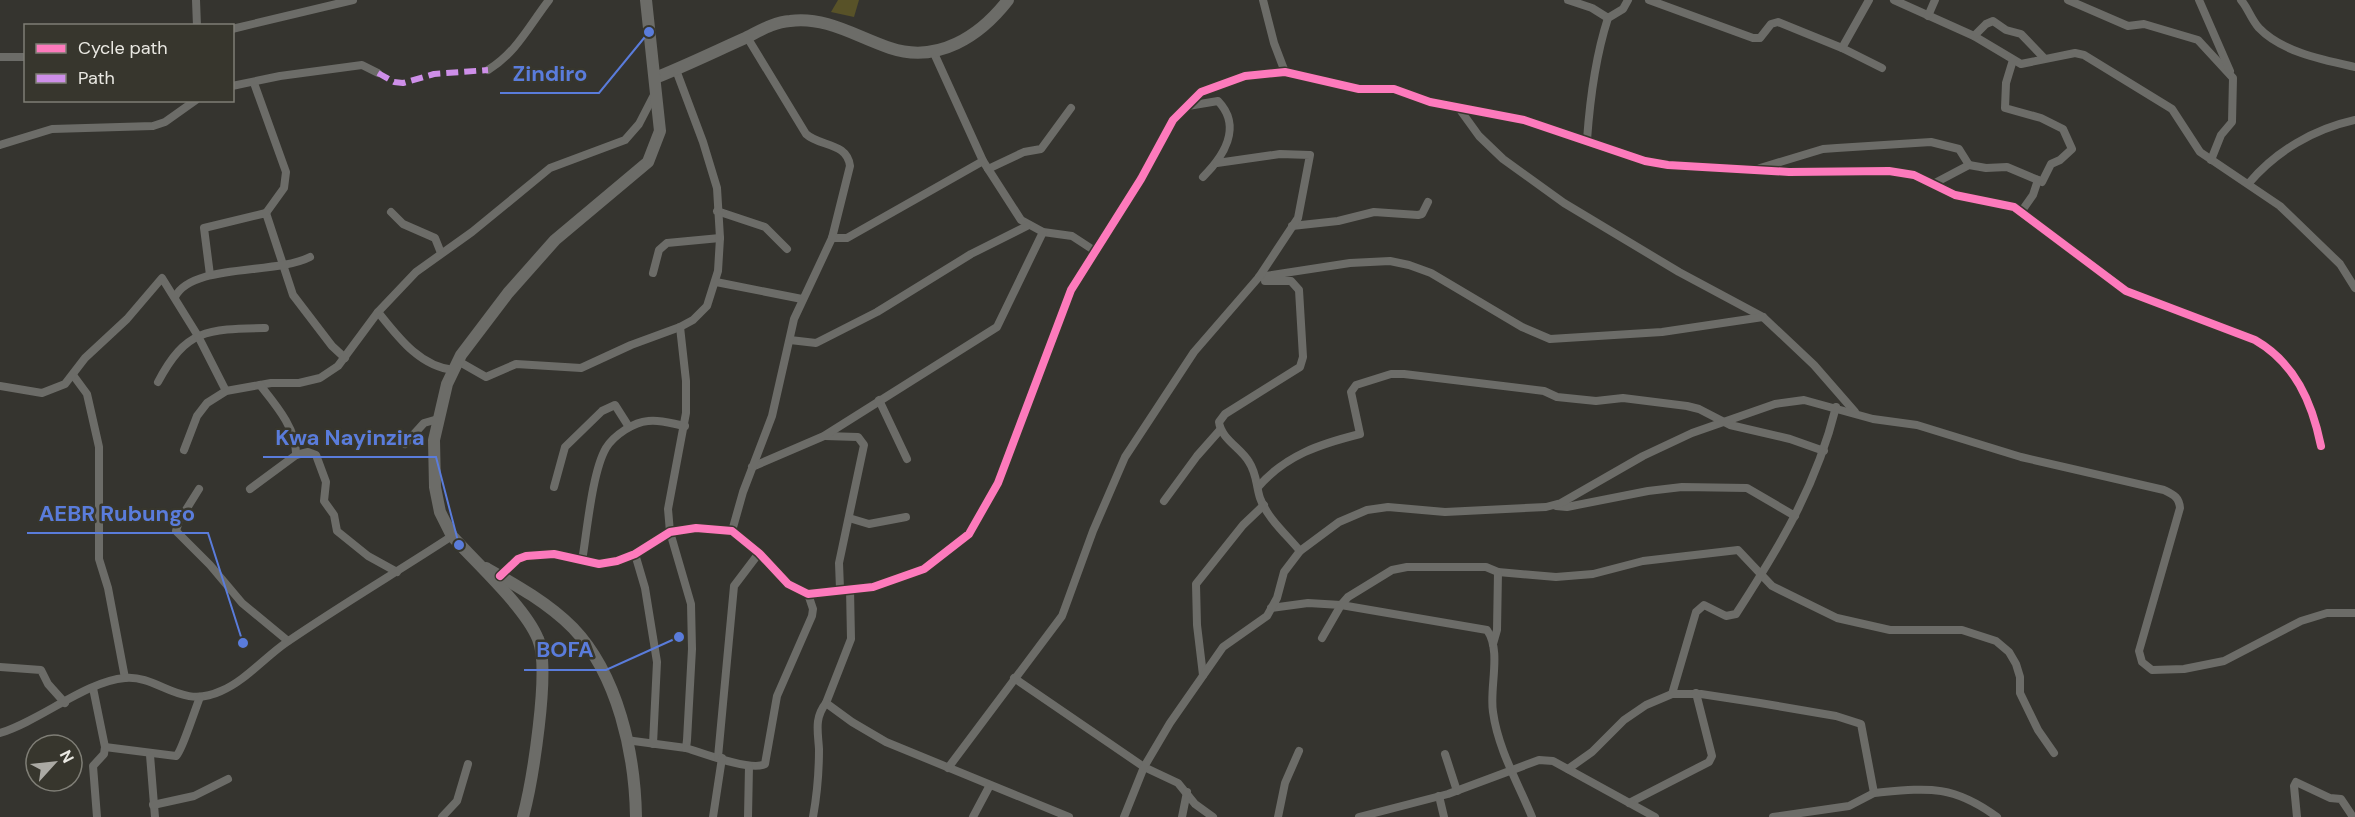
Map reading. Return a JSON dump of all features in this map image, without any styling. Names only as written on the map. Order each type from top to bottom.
[{"type":"main road","points":[[523,817],[531,786],[537,740],[542,653],[539,641],[521,613],[452,536],[440,512],[435,487],[434,440],[447,384],[456,366],[508,293],[555,240],[648,162],[660,131],[646,0]]},
{"type":"main road","points":[[656,84],[676,70],[780,22],[793,20],[836,26],[892,48],[914,52],[933,51],[961,43],[978,33],[994,19],[1008,0]]},
{"type":"main road","points":[[468,554],[560,616],[585,644],[609,686],[626,740],[636,817]]},
{"type":"street","points":[[196,0],[197,24]]},
{"type":"street","points":[[234,29],[353,0]]},
{"type":"street","points":[[488,70],[502,61],[518,45],[549,0]]},
{"type":"street","points":[[1263,0],[1274,43],[1285,72]]},
{"type":"street","points":[[1568,0],[1592,8],[1608,18]]},
{"type":"street","points":[[1587,140],[1591,86],[1608,18],[1614,12],[1623,9],[1628,0]]},
{"type":"street","points":[[1649,0],[1753,38],[1760,38],[1771,24],[1778,22],[1842,48],[1882,68]]},
{"type":"street","points":[[1842,48],[1869,0]]},
{"type":"street","points":[[1894,0],[1974,36],[2013,60],[2027,64],[2044,58],[2075,53],[2097,61],[2172,109],[2200,152],[2280,206],[2340,264],[2355,288]]},
{"type":"street","points":[[1928,16],[1935,0]]},
{"type":"street","points":[[2068,0],[2128,26],[2144,24],[2198,40],[2234,78]]},
{"type":"street","points":[[2241,0],[2261,31],[2319,59],[2355,67]]},
{"type":"street","points":[[2204,1],[2234,78],[2232,122],[2221,135],[2211,160]]},
{"type":"street","points":[[1974,36],[1986,24],[1993,21],[2006,30],[2021,34],[2044,58]]},
{"type":"street","points":[[732,531],[752,467],[772,416],[794,319],[832,238],[850,161],[838,148],[813,140],[806,134],[747,37]]},
{"type":"street","points":[[933,51],[986,165],[1021,220],[1027,226],[1043,232],[1072,236],[1095,251]]},
{"type":"street","points":[[0,57],[24,57]]},
{"type":"street","points":[[1933,184],[1969,165],[2007,168],[2042,182],[2050,164],[2060,160],[2072,148],[2063,129],[2041,118],[2006,108],[2006,83],[2013,60]]},
{"type":"street","points":[[234,86],[254,83],[280,75],[362,65],[378,73]]},
{"type":"street","points":[[378,312],[397,336],[424,361],[437,368],[456,366],[486,377],[516,364],[550,364],[582,368],[631,345],[693,321],[707,306],[716,282],[720,238],[717,188],[676,70]]},
{"type":"street","points":[[500,576],[518,559],[526,556],[554,554],[598,564],[635,554],[670,532],[696,528],[732,531],[759,553],[788,584],[808,594],[873,587],[924,569],[969,534],[998,483],[1071,290],[1141,179],[1173,120],[1202,92],[1245,76],[1285,72],[1359,89],[1394,88],[1430,102],[1524,120],[1645,161],[1668,165],[1750,171],[1889,171],[1914,175],[1955,195],[1995,202],[2021,212],[2126,291],[2255,340],[2271,349],[2286,364],[2303,390],[2317,425],[2321,446]]},
{"type":"street","points":[[210,275],[204,228],[266,213],[284,188],[286,172],[254,83]]},
{"type":"street","points":[[184,450],[197,416],[207,404],[226,391],[260,385],[299,383],[320,378],[338,366],[378,312],[416,272],[472,232],[550,168],[625,140],[639,124],[656,84]]},
{"type":"street","points":[[1184,107],[1218,100],[1227,116],[1229,143],[1217,163],[1203,177]]},
{"type":"street","points":[[0,145],[52,129],[153,126],[165,122],[193,102]]},
{"type":"street","points":[[1458,107],[1479,136],[1503,159],[1564,203],[1679,272],[1763,317],[1814,365],[1856,414]]},
{"type":"street","points":[[832,238],[847,238],[986,165],[1024,152],[1041,149],[1071,108]]},
{"type":"street","points":[[2248,183],[2281,153],[2296,144],[2326,129],[2355,120]]},
{"type":"street","points":[[1750,171],[1823,149],[1924,142],[1959,149],[1969,165]]},
{"type":"street","points":[[948,768],[1062,616],[1093,531],[1125,457],[1194,352],[1257,280],[1298,218],[1310,155],[1280,154],[1217,163]]},
{"type":"street","points":[[2021,212],[2033,195],[2038,180]]},
{"type":"street","points":[[1292,226],[1338,221],[1374,212],[1422,214],[1428,202]]},
{"type":"street","points":[[717,211],[765,227],[787,249]]},
{"type":"street","points":[[391,212],[403,224],[435,237],[441,253]]},
{"type":"street","points":[[266,213],[293,295],[332,346],[345,358]]},
{"type":"street","points":[[790,340],[816,343],[877,312],[957,262],[1027,226]]},
{"type":"street","points":[[752,467],[824,436],[997,327],[1004,318],[1020,276],[1043,232]]},
{"type":"street","points":[[653,273],[659,250],[667,243],[720,238]]},
{"type":"street","points":[[175,297],[179,288],[189,281],[210,275],[285,265],[310,257]]},
{"type":"street","points":[[1257,280],[1350,263],[1390,261],[1431,273],[1522,327],[1558,339],[1662,332],[1763,317]]},
{"type":"street","points":[[0,386],[42,393],[65,384],[85,358],[126,320],[160,278],[166,280],[226,391]]},
{"type":"street","points":[[1257,280],[1292,281],[1296,284],[1299,290],[1303,357],[1300,367],[1291,374],[1225,414],[1219,422],[1220,430],[1250,462],[1264,505],[1300,551]]},
{"type":"street","points":[[716,282],[802,298]]},
{"type":"street","points":[[680,327],[686,381],[685,426],[669,493],[670,532],[690,604],[692,648],[686,748]]},
{"type":"street","points":[[158,382],[177,350],[198,336],[265,328]]},
{"type":"street","points":[[1258,487],[1278,468],[1309,448],[1360,434],[1351,392],[1356,385],[1391,374],[1544,391],[1557,397],[1596,401],[1623,398],[1687,406],[1700,409],[1723,421],[1824,451]]},
{"type":"street","points":[[73,375],[87,394],[99,447],[99,560],[108,588],[125,678]]},
{"type":"street","points":[[260,385],[290,429],[296,444],[296,454]]},
{"type":"street","points":[[879,400],[907,459]]},
{"type":"street","points":[[1550,506],[1579,493],[1643,456],[1723,421],[1775,404],[1796,401],[1836,407],[1897,424],[1917,425],[2021,457],[2164,490],[2175,496],[2180,500],[2180,508],[2139,651],[2142,662],[2152,670],[2184,669],[2224,661],[2301,621],[2327,613],[2355,613]]},
{"type":"street","points":[[554,487],[565,447],[602,411],[615,405],[629,427]]},
{"type":"street","points":[[1672,694],[1699,608],[1704,606],[1730,617],[1736,614],[1783,541],[1824,451],[1836,407]]},
{"type":"street","points":[[405,444],[424,423],[438,419]]},
{"type":"street","points":[[582,561],[598,475],[606,447],[629,427],[649,420],[685,426]]},
{"type":"street","points":[[1164,501],[1197,456],[1220,430]]},
{"type":"street","points":[[824,436],[858,437],[864,445],[839,563],[840,589]]},
{"type":"street","points":[[250,489],[296,454],[308,452],[316,455],[326,482],[324,501],[334,515],[339,534],[368,556],[397,572]]},
{"type":"street","points":[[1124,817],[1144,767],[1170,723],[1223,646],[1267,616],[1284,572],[1300,551],[1339,522],[1367,510],[1388,507],[1445,513],[1566,507],[1648,490],[1682,487],[1747,489],[1795,516]]},
{"type":"street","points":[[199,489],[179,521],[177,531],[242,603],[288,641]]},
{"type":"street","points":[[1203,675],[1197,625],[1196,584],[1243,525],[1264,505]]},
{"type":"street","points":[[849,518],[869,524],[906,517]]},
{"type":"street","points":[[0,733],[32,721],[93,688],[125,678],[141,678],[161,689],[183,695],[200,696],[221,692],[288,641],[452,536]]},
{"type":"street","points":[[1322,638],[1341,605],[1377,577],[1407,567],[1486,567],[1498,572],[1556,577],[1593,574],[1643,561],[1738,550],[1772,586],[1837,618],[1890,630],[1962,630],[1995,641],[2008,652],[2016,664],[2020,678],[2020,693],[2038,730],[2054,753]]},
{"type":"street","points":[[713,817],[734,586],[759,553]]},
{"type":"street","points":[[635,554],[645,588],[657,662],[653,744]]},
{"type":"street","points":[[1498,572],[1497,630],[1493,644],[1493,712],[1500,744],[1532,817]]},
{"type":"street","points":[[813,817],[817,792],[819,748],[816,730],[821,711],[851,639],[850,588]]},
{"type":"street","points":[[626,740],[686,748],[749,766],[762,767],[767,760],[777,696],[813,616],[808,594]]},
{"type":"street","points":[[1271,608],[1308,603],[1341,605],[1480,627],[1487,630],[1493,644]]},
{"type":"street","points":[[0,667],[41,670],[48,684],[64,703]]},
{"type":"street","points":[[1014,678],[1144,767],[1179,783],[1195,804],[1213,817]]},
{"type":"street","points":[[93,688],[105,747],[104,754],[93,766],[97,817]]},
{"type":"street","points":[[1629,803],[1709,762],[1712,756],[1711,747],[1696,693]]},
{"type":"street","points":[[1568,770],[1592,752],[1624,720],[1646,705],[1672,694],[1696,693],[1836,716],[1861,724],[1874,793]]},
{"type":"street","points":[[105,747],[150,755],[180,754],[184,734],[200,696]]},
{"type":"street","points":[[826,703],[886,742],[1069,817]]},
{"type":"street","points":[[1278,817],[1285,783],[1299,752]]},
{"type":"street","points":[[1445,754],[1457,791]]},
{"type":"street","points":[[150,755],[155,817]]},
{"type":"street","points":[[1359,817],[1457,791],[1513,772],[1539,760],[1553,761],[1655,817]]},
{"type":"street","points":[[442,817],[457,801],[468,765]]},
{"type":"street","points":[[748,817],[749,766]]},
{"type":"street","points":[[153,805],[194,796],[228,779]]},
{"type":"street","points":[[2297,817],[2294,786],[2296,782],[2330,798],[2341,800],[2353,817]]},
{"type":"street","points":[[973,817],[990,785]]},
{"type":"street","points":[[1773,817],[1849,806],[1874,793],[1914,790],[1953,792],[1973,799],[1998,817]]},
{"type":"street","points":[[1182,817],[1187,792]]},
{"type":"street","points":[[1439,796],[1444,817]]},
{"type":"shaded area","points":[[838,0],[859,0],[854,17],[831,12]]},
{"type":"marked path","points":[[378,73],[394,82],[403,83],[434,74],[488,70]]},
{"type":"cycle path","points":[[500,576],[518,559],[526,556],[554,554],[599,564],[617,561],[635,554],[670,532],[696,528],[732,531],[759,553],[788,584],[808,594],[873,587],[924,569],[969,534],[998,483],[1071,290],[1141,179],[1173,120],[1201,92],[1245,76],[1285,72],[1359,89],[1394,89],[1430,102],[1524,120],[1645,161],[1668,165],[1789,172],[1889,171],[1914,175],[1955,195],[2014,207],[2126,291],[2255,340],[2269,349],[2281,360],[2300,385],[2313,414],[2321,446]]},
{"type":"place","name":"Zindiro","points":[[649,32]]},
{"type":"place","name":"Kwa Nayinzira","points":[[459,545]]},
{"type":"place","name":"BOFA","points":[[679,637]]},
{"type":"place","name":"AEBR Rubungo","points":[[243,643]]}]
